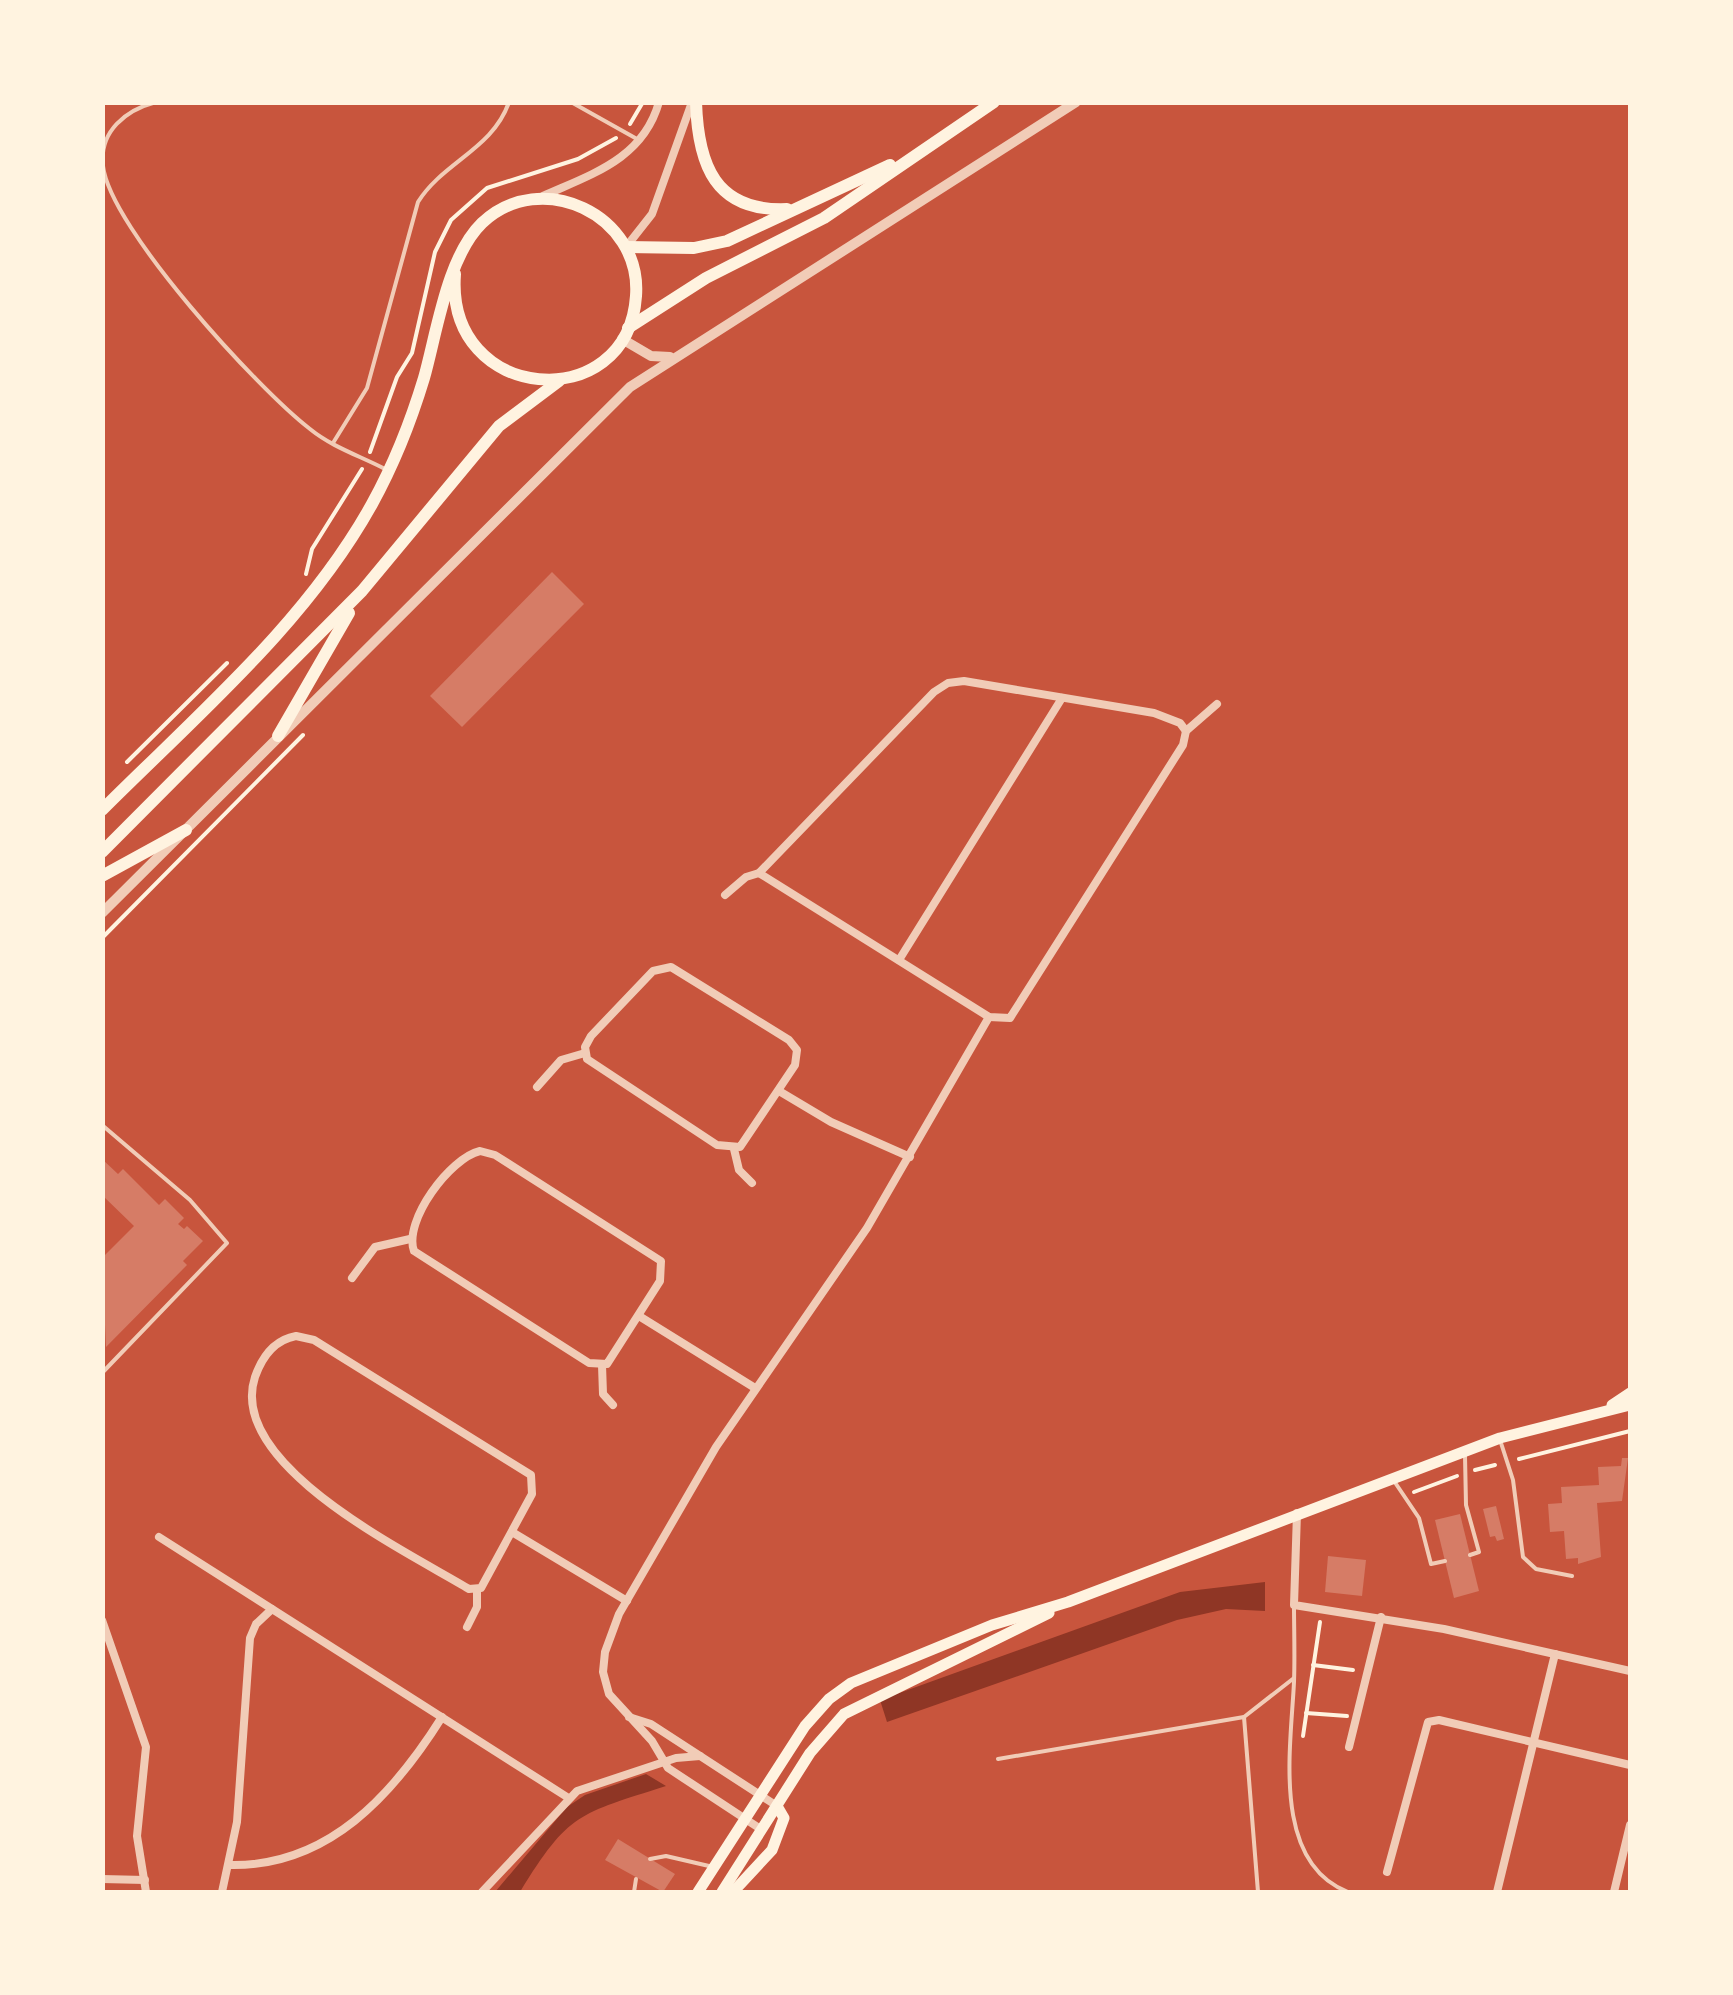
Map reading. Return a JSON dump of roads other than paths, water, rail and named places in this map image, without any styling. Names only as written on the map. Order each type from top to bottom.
[{"type":"highway","points":[[694,102],[702,158],[711,177],[748,206],[794,209]]},
{"type":"highway","points":[[102,852],[362,591],[499,426],[561,380],[596,366],[625,333],[706,278],[824,218],[994,102]]},
{"type":"highway","points":[[626,246],[708,247],[908,158]]},
{"type":"highway","points":[[102,810],[293,616],[339,558],[389,471],[414,408],[465,245],[484,222],[509,206],[539,198],[582,206],[607,223],[626,246],[636,291],[625,333]]},
{"type":"highway","points":[[455,274],[459,321],[475,348],[514,376],[561,380]]},
{"type":"highway","points":[[278,736],[362,591]]},
{"type":"highway","points":[[102,876],[186,830]]},
{"type":"main road","points":[[1608,1407],[1630,1392]]},
{"type":"main road","points":[[698,1892],[816,1712],[840,1690],[992,1626],[1068,1602],[1391,1477],[1500,1438],[1608,1407],[1630,1405]]},
{"type":"main road","points":[[722,1892],[822,1736],[844,1714],[1068,1602]]},
{"type":"main road","points":[[733,1892],[778,1839],[784,1818],[777,1806]]},
{"type":"street","points":[[539,198],[618,161],[640,141],[659,102]]},
{"type":"street","points":[[626,246],[652,214],[694,102]]},
{"type":"street","points":[[102,913],[630,387],[1076,102]]},
{"type":"street","points":[[625,333],[651,356],[672,357]]},
{"type":"street","points":[[725,895],[746,877],[758,873],[940,686],[964,682],[1166,715],[1186,731]]},
{"type":"street","points":[[899,960],[1062,698]]},
{"type":"street","points":[[758,873],[988,1016],[1004,1020],[1019,1009],[1183,745],[1186,731],[1217,704]]},
{"type":"street","points":[[671,967],[794,1044],[797,1060],[750,1138],[734,1149],[717,1145],[596,1069],[585,1053],[591,1036],[648,976],[671,967]]},
{"type":"street","points":[[762,1830],[663,1762],[609,1694],[603,1662],[627,1601],[755,1388],[846,1262],[988,1016]]},
{"type":"street","points":[[536,1087],[561,1060],[585,1053]]},
{"type":"street","points":[[779,1091],[831,1122],[910,1157]]},
{"type":"street","points":[[734,1149],[740,1170],[752,1184]]},
{"type":"street","points":[[474,1152],[488,1152],[658,1257],[662,1276],[614,1357],[602,1366],[588,1363],[424,1260],[414,1252],[410,1239],[430,1199],[454,1168],[474,1152]]},
{"type":"street","points":[[352,1278],[375,1247],[410,1239]]},
{"type":"street","points":[[639,1316],[755,1388]]},
{"type":"street","points":[[466,1627],[477,1607],[477,1589],[534,1490],[526,1472],[314,1340],[286,1338],[262,1361],[253,1383],[252,1414],[273,1452],[328,1501],[469,1589],[477,1589]]},
{"type":"street","points":[[602,1366],[602,1390],[613,1405]]},
{"type":"street","points":[[1296,1513],[1294,1604],[1381,1617],[1630,1670]]},
{"type":"street","points":[[512,1532],[627,1601]]},
{"type":"street","points":[[159,1537],[568,1797]]},
{"type":"street","points":[[222,1892],[237,1822],[250,1638],[256,1624],[272,1608]]},
{"type":"street","points":[[1349,1747],[1381,1617]]},
{"type":"street","points":[[102,1620],[146,1747],[137,1822],[146,1892]]},
{"type":"street","points":[[1497,1892],[1554,1654]]},
{"type":"street","points":[[625,1716],[651,1724],[777,1806]]},
{"type":"street","points":[[230,1865],[286,1860],[348,1826],[392,1788],[442,1718]]},
{"type":"street","points":[[1387,1872],[1428,1722],[1439,1720],[1630,1765]]},
{"type":"street","points":[[663,1762],[666,1746],[676,1741]]},
{"type":"street","points":[[482,1892],[568,1797],[663,1762],[700,1756]]},
{"type":"street","points":[[1614,1892],[1630,1825]]},
{"type":"street","points":[[102,1879],[145,1880]]},
{"type":"lane","points":[[156,102],[133,108],[120,118],[107,139],[103,166],[121,212],[199,320],[310,429],[389,471]]},
{"type":"lane","points":[[333,444],[366,388],[418,202],[430,182],[488,138],[508,102]]},
{"type":"lane","points":[[571,102],[640,141]]},
{"type":"lane","points":[[102,1125],[190,1200],[227,1243],[102,1373]]},
{"type":"lane","points":[[1500,1438],[1513,1480],[1523,1557],[1536,1569],[1572,1576]]},
{"type":"lane","points":[[1466,1451],[1466,1504],[1478,1552],[1470,1554]]},
{"type":"lane","points":[[1391,1477],[1418,1518],[1431,1564],[1445,1561]]},
{"type":"lane","points":[[1294,1604],[1292,1807],[1300,1837],[1321,1876],[1348,1892]]},
{"type":"lane","points":[[998,1760],[1244,1717],[1294,1678]]},
{"type":"lane","points":[[1244,1717],[1258,1892]]},
{"type":"lane","points":[[650,1859],[666,1856],[714,1868]]},
{"type":"lane","points":[[634,1892],[636,1879]]}]
